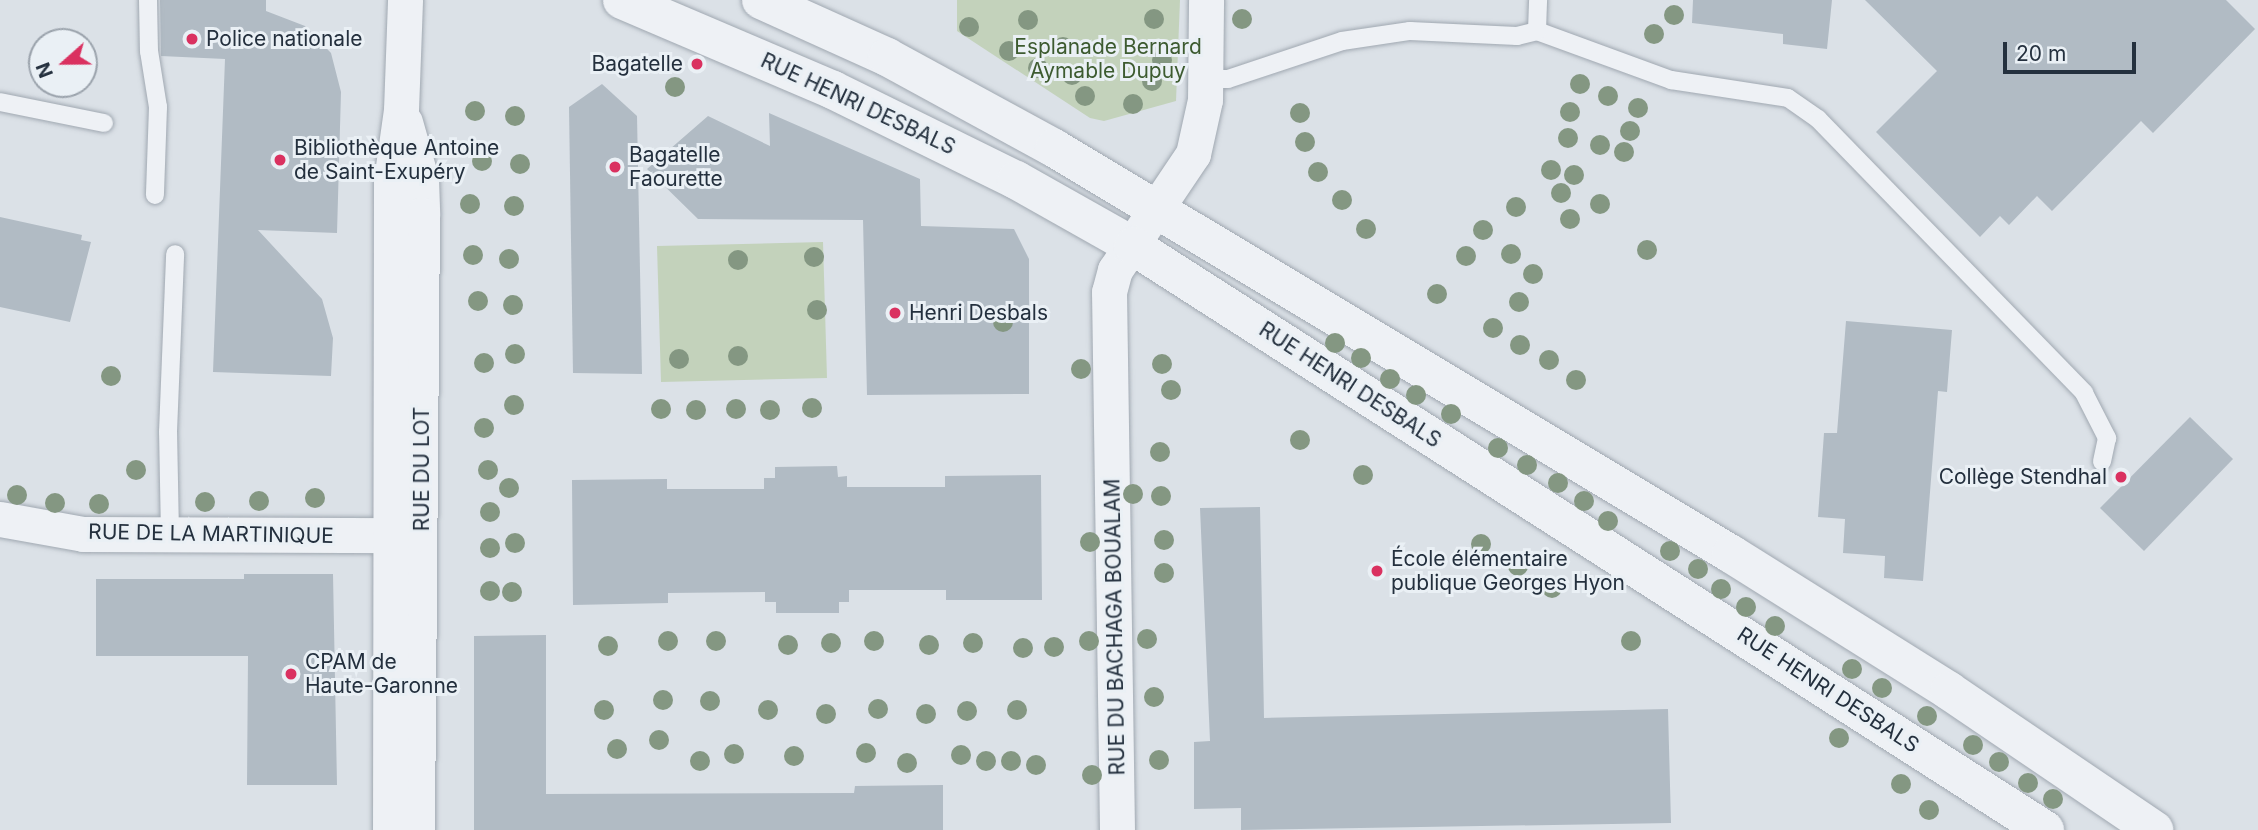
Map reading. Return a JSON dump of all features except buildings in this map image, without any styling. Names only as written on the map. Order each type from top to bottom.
[{"type":"street","name":"RUE DU LOT","points":[[390,830],[388,535],[391,181],[401,110],[405,0]]},
{"type":"street","name":"RUE HENRI DESBALS","points":[[622,0],[833,90],[996,169],[1146,229],[1731,554],[1949,691],[2154,830]]},
{"type":"street","name":"RUE HENRI DESBALS","points":[[761,0],[887,57],[2045,830]]},
{"type":"street","name":"RUE DU BACHAGA BOUALAM","points":[[1117,830],[1109,292],[1115,270],[1146,229],[1193,154],[1206,79],[1206,0]]},
{"type":"street","name":"RUE DU LOT","points":[[401,110],[421,179],[423,535],[417,830]]},
{"type":"street","name":"RUE DE LA MARTINIQUE","points":[[0,519],[83,534],[423,535]]},
{"type":"lane","points":[[148,0],[149,51],[158,107],[155,195]]},
{"type":"lane","points":[[1537,31],[1538,0]]},
{"type":"lane","points":[[1206,79],[1228,79],[1342,41],[1410,31],[1517,36],[1537,31],[1671,80],[1788,98],[1818,119],[2084,393],[2107,438],[2102,461]]},
{"type":"lane","points":[[0,102],[104,123]]},
{"type":"lane","points":[[170,534],[168,432],[175,254]]},
{"type":"green space","name":"Esplanade Bernard Aymable Dupuy","points":[[957,0],[1180,0],[1176,101],[1104,121],[1090,118],[957,31]]},
{"type":"green space","points":[[823,242],[827,378],[661,382],[657,246]]},
{"type":"place","name":"Police nationale","points":[[192,39]]},
{"type":"place","name":"Bagatelle","points":[[697,64]]},
{"type":"place","name":"Bibliothèque Antoine de Saint-Exupéry","points":[[280,160]]},
{"type":"place","name":"Bagatelle Faourette","points":[[615,167]]},
{"type":"place","name":"Henri Desbals","points":[[895,313]]},
{"type":"place","name":"Collège Stendhal","points":[[2121,477]]},
{"type":"place","name":"École élémentaire publique Georges Hyon","points":[[1377,571]]},
{"type":"place","name":"CPAM de Haute-Garonne","points":[[291,674]]}]
